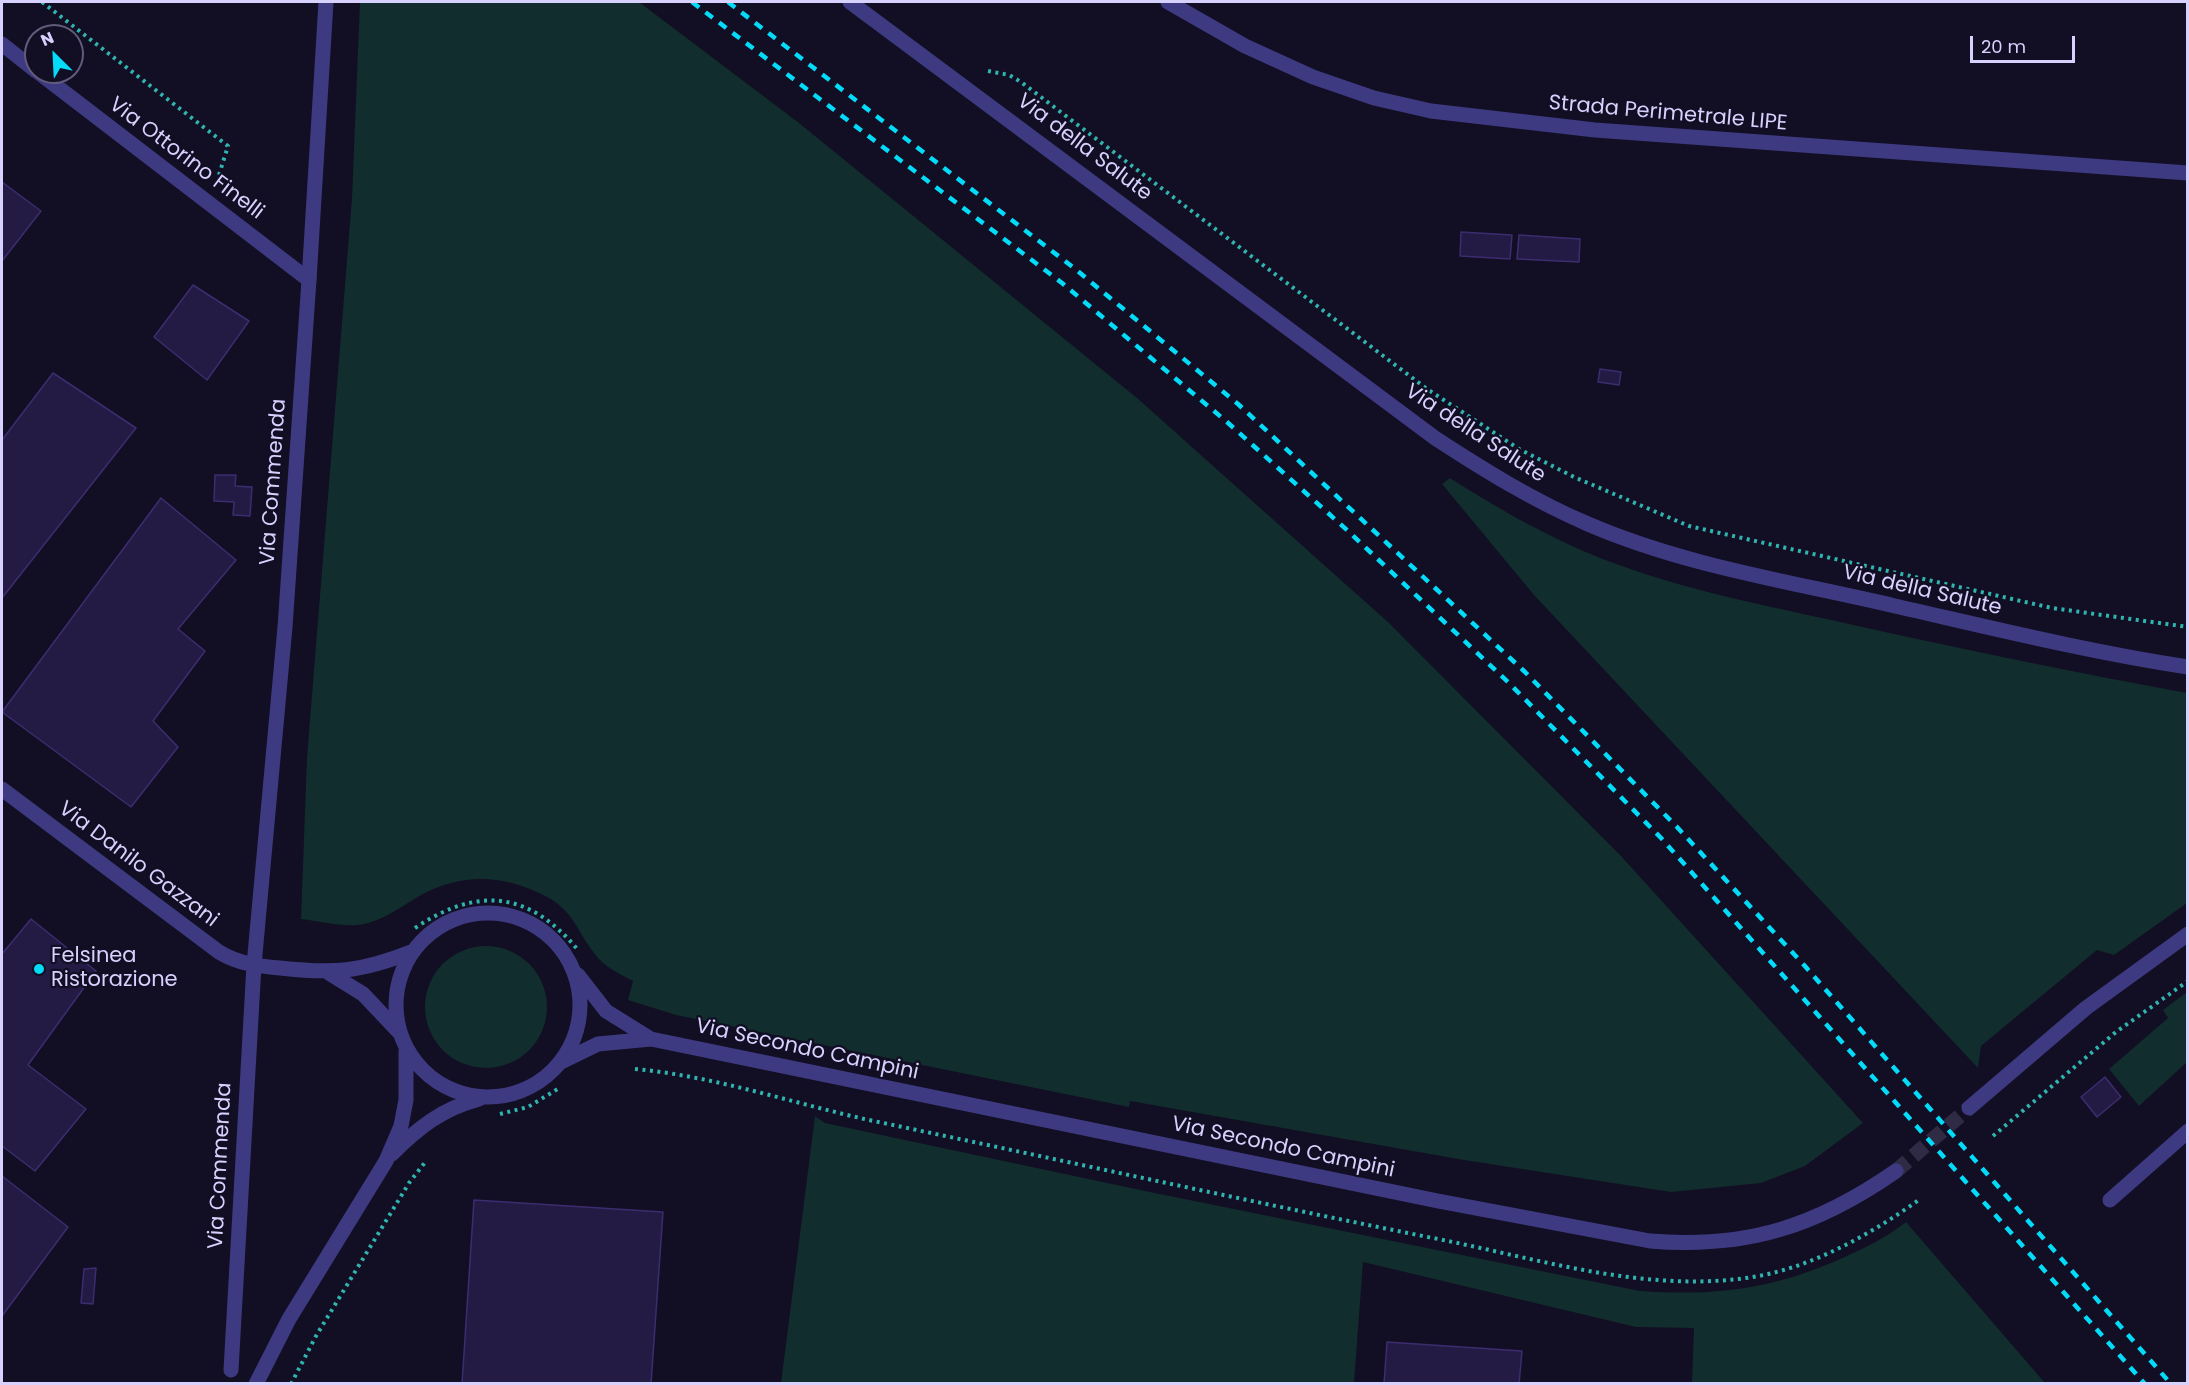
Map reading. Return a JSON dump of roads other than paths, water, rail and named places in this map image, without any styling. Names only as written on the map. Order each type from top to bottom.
[{"type":"street","name":"Via Commenda","points":[[231,1370],[254,965],[285,627],[326,2]]},
{"type":"street","name":"Via della Salute","points":[[850,2],[1435,438],[1494,477],[1547,505],[1618,536],[1666,552],[2036,639],[2187,667]]},
{"type":"street","name":"Strada Perimetrale LIPE","points":[[1168,2],[1245,46],[1314,77],[1374,98],[1431,111],[1595,130],[2187,173]]},
{"type":"street","name":"Via Ottorino Finelli","points":[[2,44],[24,61]]},
{"type":"street","name":"Via Ottorino Finelli","points":[[54,84],[309,280]]},
{"type":"street","name":"Via Danilo Gazzani","points":[[2,789],[219,952],[241,963],[254,965]]},
{"type":"street","points":[[386,1161],[431,1119],[459,1105],[486,1097],[514,1093],[540,1081],[561,1062],[573,1038],[580,1012],[574,957],[531,923],[504,914],[477,913],[450,920],[428,935],[411,952],[401,972],[396,996],[399,1032],[406,1049],[421,1069],[440,1084],[462,1094],[486,1097]]},
{"type":"street","points":[[1969,1108],[2086,1008],[2187,934]]},
{"type":"street","points":[[254,965],[329,973],[369,968],[411,952]]},
{"type":"street","name":"Via Secondo Campini","points":[[574,957],[589,992],[606,1011],[651,1039]]},
{"type":"street","points":[[329,973],[363,994],[399,1032]]},
{"type":"street","name":"Via Secondo Campini","points":[[561,1062],[598,1044],[651,1039],[1438,1201],[1650,1242],[1685,1244],[1740,1240],[1785,1228],[1861,1195],[1896,1171]]},
{"type":"street","points":[[256,1383],[289,1319],[386,1161],[401,1126],[406,1100],[406,1049]]},
{"type":"street","points":[[2109,1200],[2187,1131]]},
{"type":"tunnel","points":[[1896,1171],[1969,1108]]},
{"type":"railway","points":[[692,2],[1062,283],[1227,422],[1348,531],[1509,683],[1662,839],[2145,1384]]},
{"type":"railway","points":[[728,2],[1074,268],[1238,404],[1525,672],[1677,827],[1804,965],[2171,1384]]},
{"type":"place","name":"Felsinea Ristorazione","points":[[39,969]]}]
